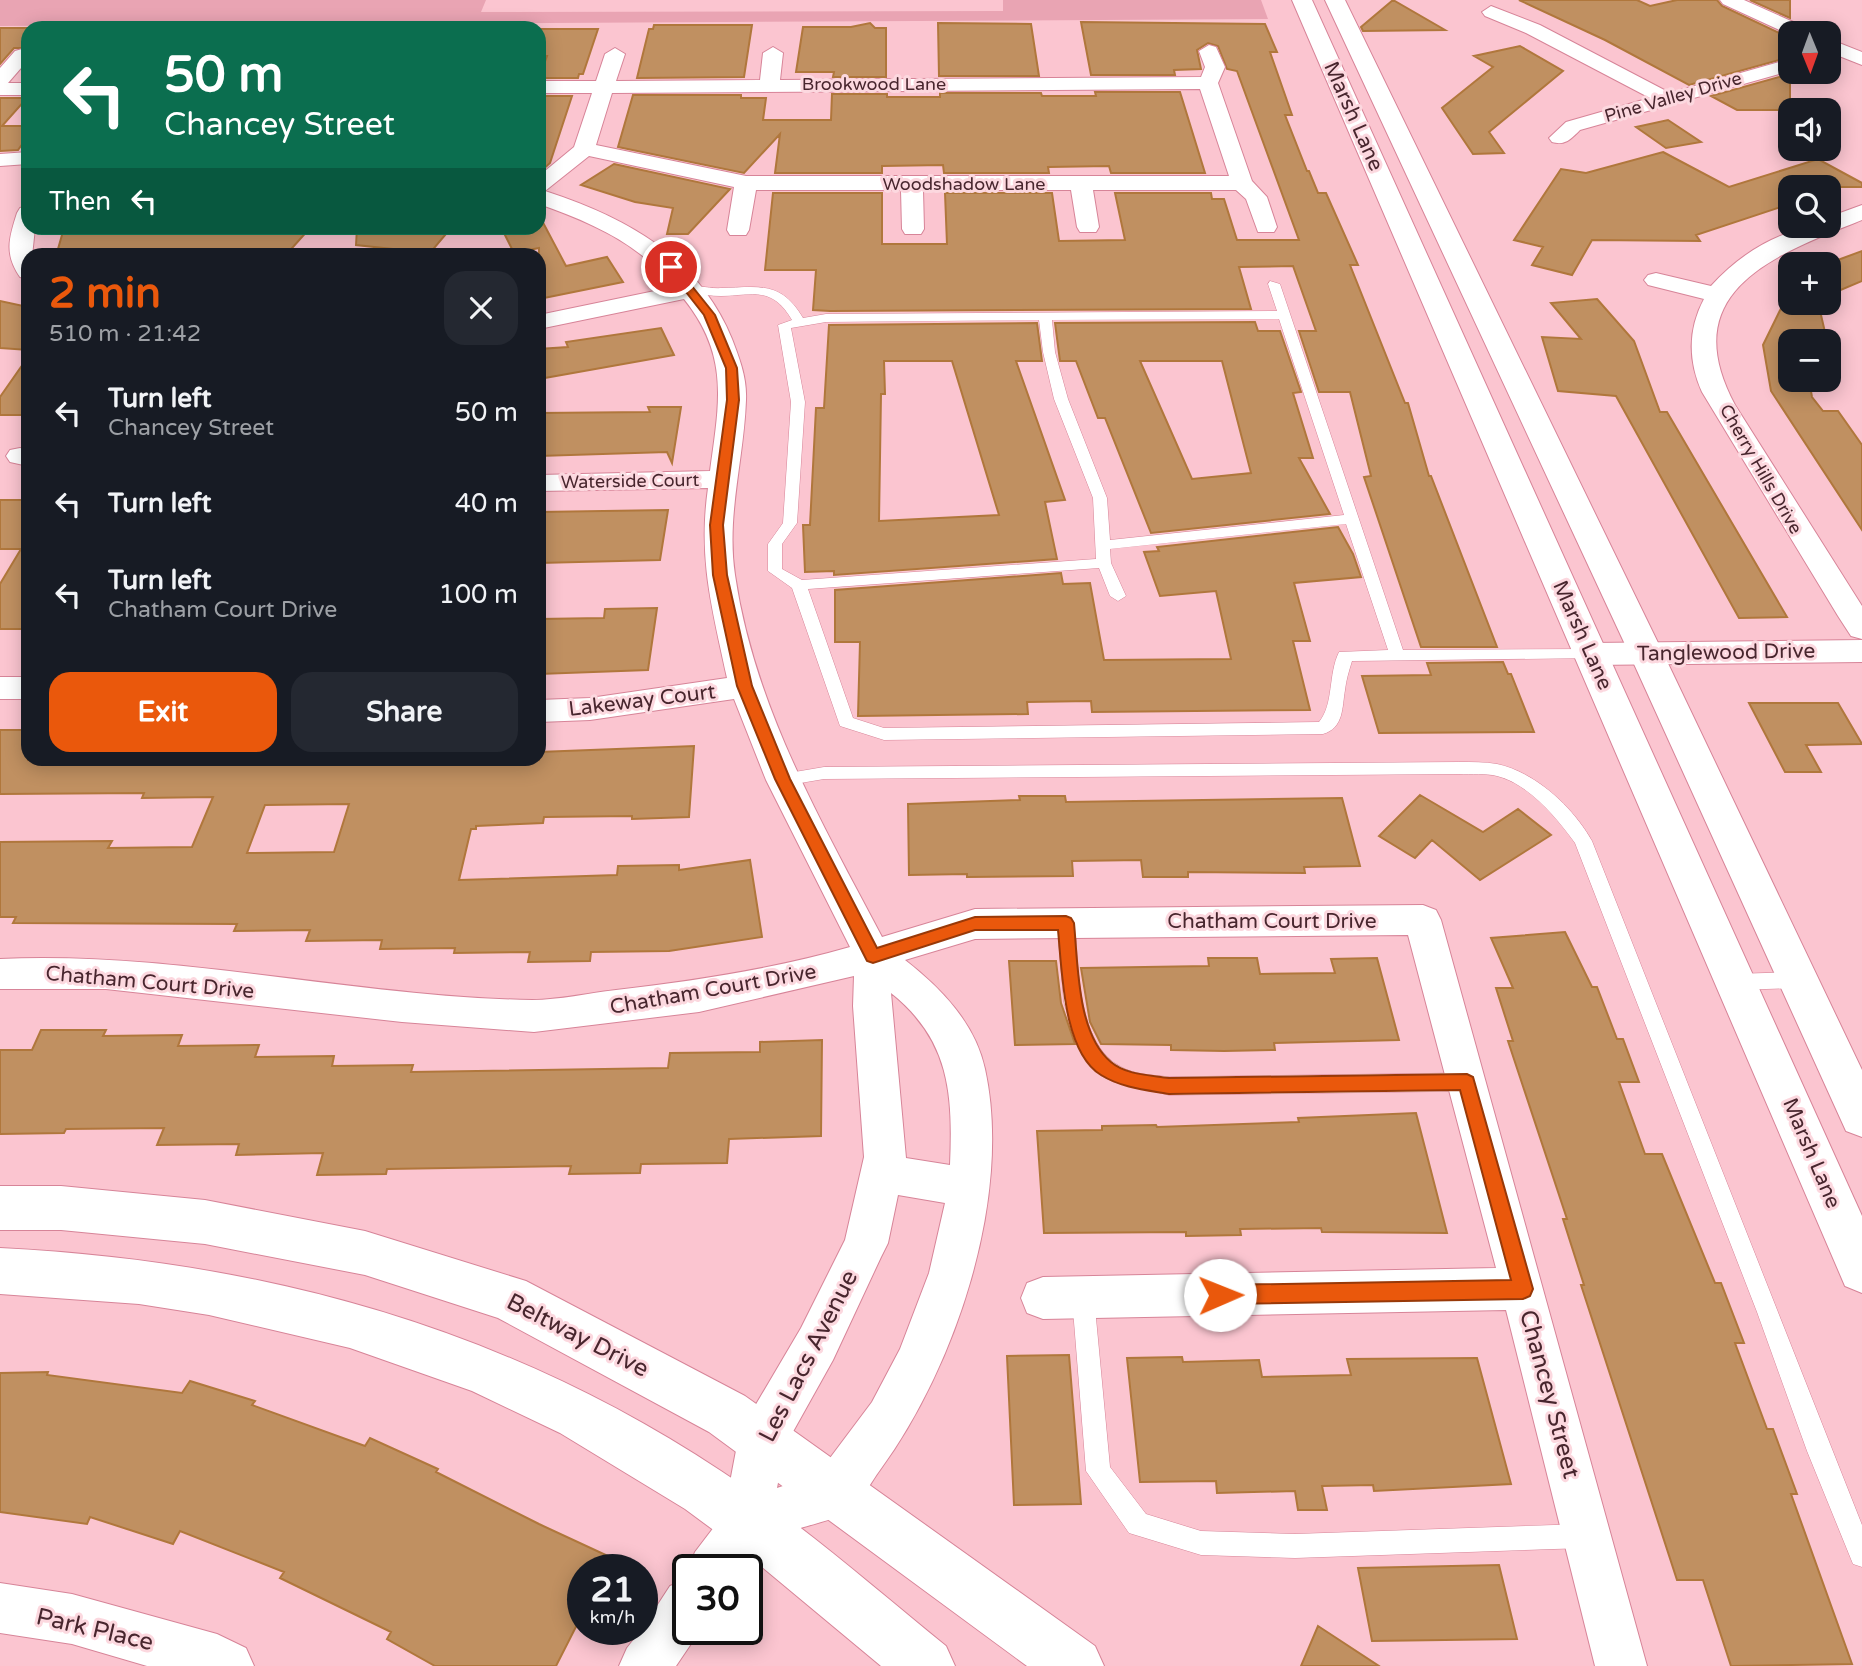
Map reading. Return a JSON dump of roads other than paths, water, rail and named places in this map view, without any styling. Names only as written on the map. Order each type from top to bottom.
[{"type":"main road","name":"Marsh Lane","points":[[1302,0],[1862,1270]]},
{"type":"main road","name":"Marsh Lane","points":[[1335,0],[1646,653],[1862,1116]]},
{"type":"main road","name":"Beltway Drive","points":[[0,1208],[61,1208],[205,1222],[365,1253],[509,1298],[727,1414],[1075,1666]]},
{"type":"main road","points":[[0,1271],[68,1273],[190,1288],[336,1321],[460,1361],[559,1405],[671,1469],[747,1524],[926,1666]]},
{"type":"street","points":[[1729,0],[1778,22]]},
{"type":"street","points":[[1491,12],[1533,29],[1665,98]]},
{"type":"street","points":[[1209,51],[1215,67],[1208,83],[1242,183],[1256,197],[1266,227]]},
{"type":"street","points":[[1841,52],[1862,59]]},
{"type":"street","points":[[769,85],[773,53]]},
{"type":"street","points":[[546,181],[573,161],[584,149],[615,54]]},
{"type":"street","points":[[0,80],[21,56]]},
{"type":"street","name":"Pine Valley Drive","points":[[1559,138],[1573,126],[1778,68]]},
{"type":"street","name":"Brookwood Lane","points":[[546,87],[769,85],[797,93],[910,75],[956,92],[1067,75],[1115,91],[1208,83]]},
{"type":"street","points":[[0,89],[21,89]]},
{"type":"street","name":"Woodshadow Lane","points":[[584,149],[746,183],[1242,183]]},
{"type":"street","points":[[0,160],[21,158]]},
{"type":"street","points":[[738,230],[746,183]]},
{"type":"street","points":[[912,184],[913,229]]},
{"type":"street","points":[[1081,184],[1088,227]]},
{"type":"street","name":"Les Lacs Avenue","points":[[546,198],[595,216],[644,244],[693,290],[710,315],[731,368],[733,400],[717,525],[720,575],[745,686],[783,779],[873,956],[924,997],[951,1033],[965,1069],[972,1136],[970,1188],[951,1273],[919,1360],[888,1419],[834,1492]]},
{"type":"street","name":"Cherry Hills Drive","points":[[1841,220],[1862,212]]},
{"type":"street","points":[[21,262],[18,250],[22,235]]},
{"type":"street","name":"Cherry Hills Drive","points":[[1796,238],[1760,253],[1739,270],[1717,295],[1708,313],[1704,338],[1706,370],[1735,428],[1806,546],[1862,629]]},
{"type":"street","points":[[1656,280],[1717,295]]},
{"type":"street","points":[[546,321],[693,290]]},
{"type":"street","name":"Waterside Court","points":[[546,483],[721,479]]},
{"type":"street","name":"Tanglewood Drive","points":[[1591,654],[1862,651]]},
{"type":"street","name":"Lakeway Court","points":[[546,711],[590,709],[745,686]]},
{"type":"street","points":[[0,688],[21,688]]},
{"type":"street","name":"Chatham Court Drive","points":[[0,974],[106,974],[402,1006],[534,1016],[699,996],[873,956],[975,924],[1423,920]]},
{"type":"street","name":"Chancey Street","points":[[1423,920],[1621,1666]]},
{"type":"street","name":"Les Lacs Avenue","points":[[747,1524],[762,1440],[817,1344],[866,1243],[883,1173],[884,1121],[872,1006],[873,956]]},
{"type":"street","points":[[883,1173],[970,1188]]},
{"type":"street","points":[[1063,1298],[1523,1289]]},
{"type":"street","points":[[725,1554],[747,1524],[834,1492]]},
{"type":"street","name":"Park Place","points":[[0,1608],[72,1619],[217,1660],[228,1666]]},
{"type":"street","points":[[645,1666],[672,1627]]},
{"type":"lane","points":[[1274,284],[1397,656]]},
{"type":"lane","points":[[693,290],[721,292],[749,289],[773,293],[788,303],[799,322]]},
{"type":"lane","points":[[1104,564],[799,585],[775,571],[775,544],[790,523],[798,402],[784,325],[826,318],[1284,315]]},
{"type":"lane","points":[[1045,316],[1049,352],[1061,399],[1100,498],[1104,564],[1118,596]]},
{"type":"lane","points":[[1104,545],[1352,519]]},
{"type":"lane","points":[[799,585],[846,722],[884,734],[1323,728],[1335,715],[1336,692],[1345,656],[1591,654]]},
{"type":"lane","points":[[783,779],[824,773],[1445,768],[1487,769],[1509,774],[1527,786],[1569,820],[1583,841],[1768,1312],[1819,1451],[1862,1555]]},
{"type":"lane","points":[[1066,923],[1074,1004],[1088,1048],[1106,1069],[1133,1081],[1169,1086],[1467,1082]]},
{"type":"lane","points":[[1737,982],[1797,980]]},
{"type":"lane","points":[[1063,1298],[1098,1471],[1138,1524],[1201,1543],[1294,1546],[1587,1536]]}]
